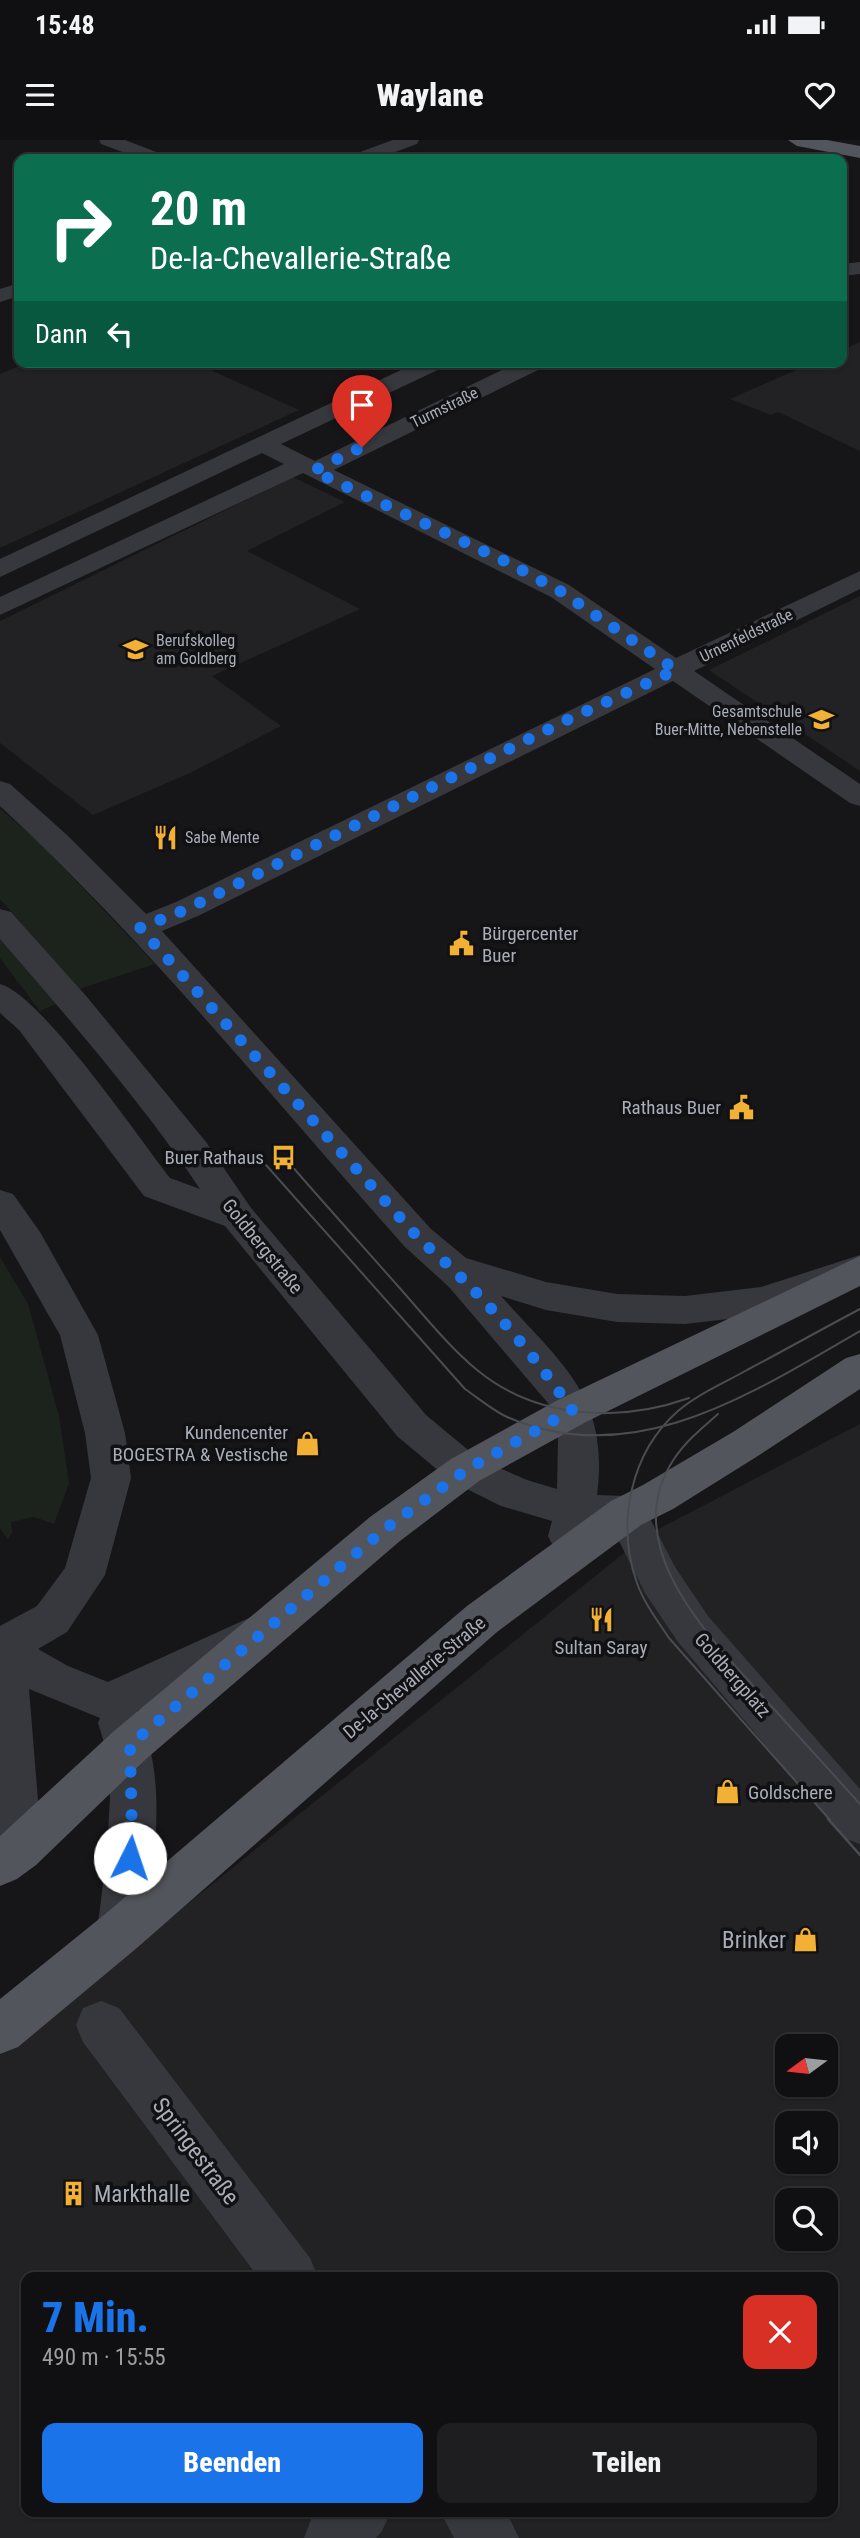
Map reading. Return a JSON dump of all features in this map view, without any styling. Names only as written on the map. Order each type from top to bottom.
[{"type":"main road","points":[[797,140],[860,152]]},
{"type":"main road","points":[[9,1857],[130,1745],[385,1529],[466,1470],[572,1410],[860,1270]]},
{"type":"main road","name":"De-la-Chevallerie-Straße","points":[[0,2029],[121,1931],[482,1619],[626,1513],[658,1497],[747,1443],[860,1368]]},
{"type":"street","points":[[108,140],[144,154]]},
{"type":"street","points":[[372,154],[410,140]]},
{"type":"street","points":[[0,569],[423,368]]},
{"type":"street","name":"Turmstraße","points":[[0,607],[271,479],[307,468],[523,368]]},
{"type":"street","points":[[262,444],[507,562],[560,591],[860,797]]},
{"type":"street","points":[[233,459],[271,479]]},
{"type":"street","name":"Urnenfeldstraße","points":[[140,928],[187,909],[552,727],[676,670],[860,579]]},
{"type":"street","points":[[0,790],[39,824],[140,928],[421,1241],[453,1268],[529,1354],[572,1410],[579,1436],[575,1511],[563,1559]]},
{"type":"street","name":"Goldbergstraße","points":[[0,919],[75,1005],[193,1151],[238,1217],[412,1426],[466,1470],[516,1494],[575,1511],[626,1513]]},
{"type":"street","points":[[0,995],[31,1022],[157,1187],[238,1217]]},
{"type":"street","points":[[0,1203],[27,1241],[79,1335],[104,1433],[111,1478],[84,1575],[52,1619],[1,1646]]},
{"type":"street","points":[[453,1268],[546,1296],[617,1308],[685,1310],[762,1301],[860,1270]]},
{"type":"street","name":"Goldbergplatz","points":[[626,1513],[660,1580],[693,1629],[860,1823]]},
{"type":"street","points":[[1,1646],[31,1666],[88,1696],[110,1702],[272,1626]]},
{"type":"street","points":[[1,1646],[13,1747],[9,1857]]},
{"type":"street","points":[[110,1702],[130,1745],[132,1834],[121,1931]]},
{"type":"street","name":"Springestraße","points":[[101,2025],[287,2272]]},
{"type":"street","points":[[333,2538],[356,2517]]},
{"type":"street","points":[[474,2517],[490,2538]]},
{"type":"shaded area","points":[[860,342],[860,451],[778,412],[771,415],[730,399],[800,368],[847,368],[847,348]]},
{"type":"shaded area","points":[[14,368],[206,368],[299,410],[0,548],[0,374]]},
{"type":"shaded area","name":"Berufskolleg am Goldberg","points":[[293,477],[345,502],[247,551],[360,609],[212,676],[281,726],[190,773],[93,815],[0,743],[0,621]]},
{"type":"shaded area","name":"Gesamtschule Buer-Mitte, Nebenstelle","points":[[860,596],[860,771],[709,670]]},
{"type":"shaded area","points":[[0,809],[36,839],[155,964],[79,989],[0,899]]},
{"type":"shaded area","points":[[0,937],[56,1004],[40,1011],[0,958]]},
{"type":"shaded area","points":[[0,1257],[28,1304],[59,1416],[69,1483],[54,1524],[34,1517],[11,1522],[12,1533],[8,1539],[0,1529]]},
{"type":"shaded area","points":[[860,1424],[860,2538],[0,2538],[0,2055],[645,1536]]},
{"type":"tram line","points":[[284,1157],[445,1340],[477,1370],[500,1386],[526,1399],[579,1412],[635,1411],[689,1398]]},
{"type":"tram line","points":[[266,1165],[465,1389],[490,1407],[505,1416],[553,1431],[599,1435],[645,1431],[664,1425]]},
{"type":"tram line","points":[[664,1425],[694,1399],[860,1309]]},
{"type":"tram line","points":[[664,1425],[734,1400],[860,1331]]},
{"type":"tram line","points":[[718,1414],[679,1452],[660,1489],[656,1519],[660,1548],[671,1577],[706,1631],[860,1804]]},
{"type":"tram line","points":[[664,1425],[648,1447],[638,1468],[632,1491],[628,1537],[637,1583],[669,1638],[830,1820]]},
{"type":"tram line","points":[[828,1819],[860,1855]]},
{"type":"place","name":"Berufskolleg am Goldberg","points":[[136,649]]},
{"type":"place","name":"Gesamtschule Buer-Mitte, Nebenstelle","points":[[822,720]]},
{"type":"place","name":"Sabe Mente","points":[[165,837]]},
{"type":"place","name":"Bürgercenter Buer","points":[[462,944]]},
{"type":"place","name":"Rathaus Buer","points":[[741,1107]]},
{"type":"place","name":"Buer Rathaus","points":[[284,1157]]},
{"type":"place","name":"Kundencenter BOGESTRA & Vestische","points":[[308,1443]]},
{"type":"place","name":"Sultan Saray","points":[[601,1619]]},
{"type":"place","name":"Goldschere","points":[[728,1792]]},
{"type":"place","name":"Brinker","points":[[806,1940]]},
{"type":"place","name":"Markthalle","points":[[74,2194]]},
{"type":"route","points":[[130,1858],[130,1745],[385,1529],[466,1470],[572,1410],[552,1381],[453,1268],[421,1241],[140,928],[187,909],[565,721],[676,670],[560,591],[507,562],[313,471],[362,447]]}]
